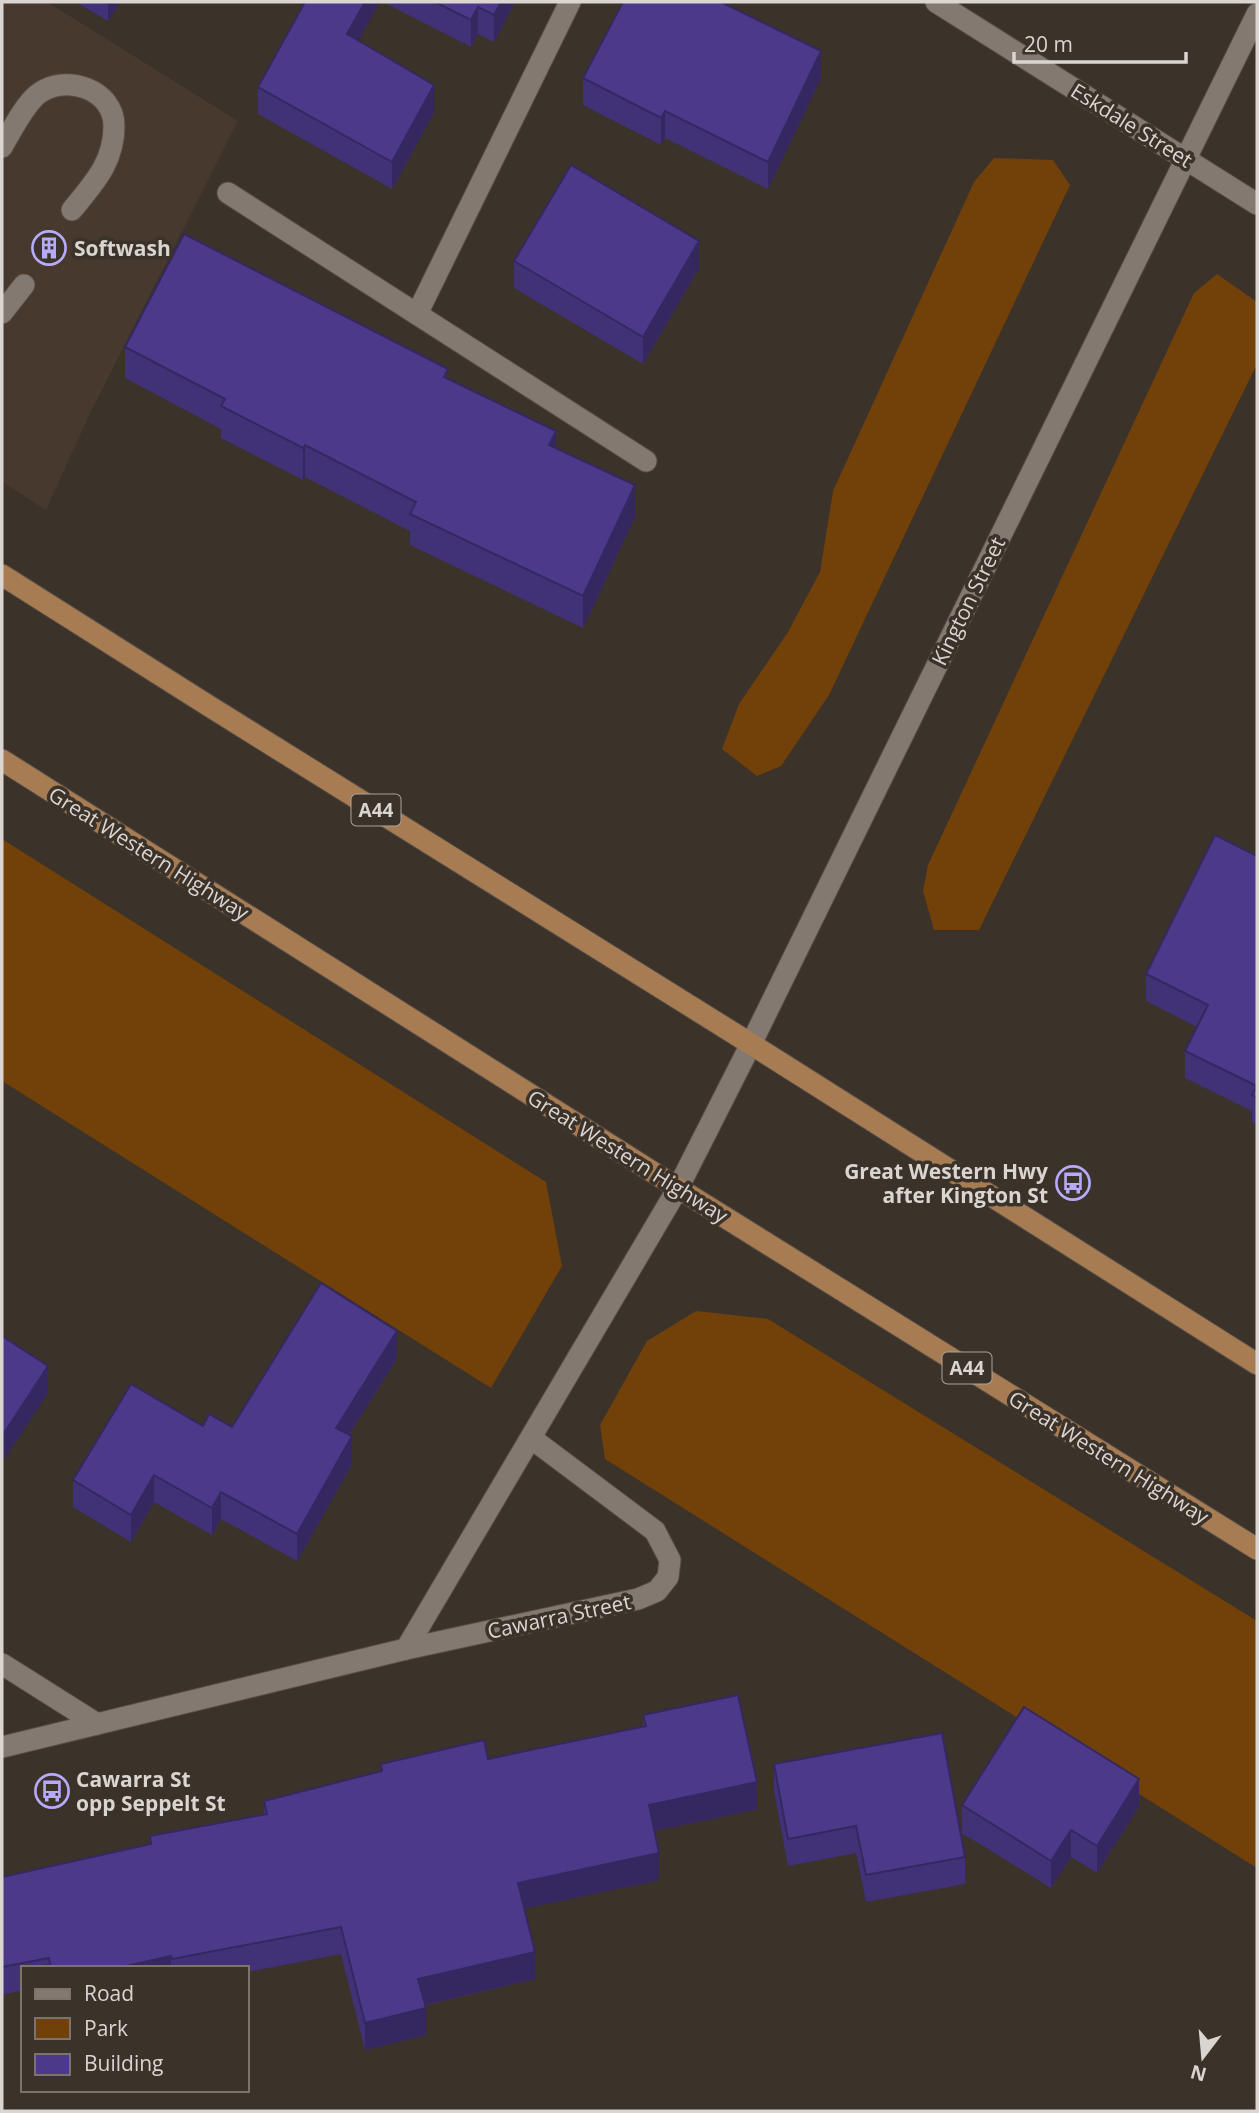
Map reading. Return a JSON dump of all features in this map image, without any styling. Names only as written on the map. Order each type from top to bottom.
[{"type":"highway","name":"A44","points":[[2,575],[1257,1364]]},
{"type":"highway","name":"Great Western Highway","points":[[2,760],[678,1188],[1257,1549]]},
{"type":"street","points":[[417,314],[570,2]]},
{"type":"street","name":"Eskdale Street","points":[[936,2],[1257,204]]},
{"type":"street","name":"Kington Street","points":[[678,1188],[1257,14]]},
{"type":"street","points":[[2,147],[28,104],[38,93],[58,85],[78,85],[93,90],[107,102],[113,113],[111,148],[103,171],[72,210]]},
{"type":"street","points":[[228,193],[646,461]]},
{"type":"street","points":[[2,313],[24,285]]},
{"type":"street","points":[[406,1649],[678,1188]]},
{"type":"street","name":"Cawarra Street","points":[[2,1747],[406,1649],[638,1599],[657,1591],[668,1577],[670,1560],[655,1531],[531,1438]]},
{"type":"street","points":[[2,1664],[97,1724]]},
{"type":"shaded area","points":[[2,2],[47,2],[238,121],[91,411],[46,510],[2,482]]},
{"type":"green space","points":[[994,158],[1053,160],[1070,185],[829,695],[781,766],[757,776],[722,749],[739,704],[788,632],[820,572],[833,491],[974,182]]},
{"type":"green space","points":[[1217,274],[1257,302],[1257,364],[979,930],[934,930],[923,891],[928,865],[1194,293]]},
{"type":"green space","points":[[2,839],[546,1182],[562,1266],[491,1388],[2,1081]]},
{"type":"green space","points":[[696,1311],[768,1319],[1257,1621],[1257,1868],[605,1459],[600,1425],[647,1341]]},
{"type":"building","points":[[305,2],[365,2],[347,34],[434,85],[392,162],[258,87]]},
{"type":"building","points":[[435,2],[501,2],[494,15],[478,7],[471,20]]},
{"type":"building","points":[[623,2],[721,2],[821,51],[768,162],[665,111],[661,118],[583,78]]},
{"type":"building","points":[[571,165],[699,241],[643,337],[514,261]]},
{"type":"building","points":[[184,234],[448,369],[444,377],[556,431],[549,445],[635,485],[583,596],[410,514],[416,502],[305,445],[303,448],[221,406],[225,399],[125,347]]},
{"type":"building","points":[[1215,835],[1257,856],[1257,1086],[1185,1051],[1208,1005],[1146,974]]},
{"type":"building","points":[[321,1283],[397,1331],[336,1428],[352,1436],[297,1534],[221,1492],[212,1508],[154,1475],[131,1515],[73,1480],[131,1384],[203,1426],[209,1414],[232,1427]]},
{"type":"building","points":[[2,1336],[48,1366],[2,1436]]},
{"type":"building","points":[[738,1695],[757,1782],[649,1805],[659,1853],[518,1883],[535,1952],[418,1979],[426,2008],[365,2023],[341,1927],[126,1966],[51,1966],[49,1958],[2,1967],[2,1877],[151,1844],[150,1836],[267,1814],[264,1801],[382,1771],[381,1764],[484,1740],[488,1759],[646,1726],[643,1715]]},
{"type":"building","points":[[1024,1707],[1139,1779],[1097,1846],[1071,1830],[1051,1861],[962,1805]]},
{"type":"building","points":[[942,1733],[965,1857],[866,1875],[856,1826],[788,1839],[774,1764]]},
{"type":"place","name":"Softwash","points":[[49,248]]},
{"type":"place","name":"Great Western Hwy after Kington St","points":[[1073,1183]]},
{"type":"place","name":"Cawarra St opp Seppelt St","points":[[52,1791]]}]
